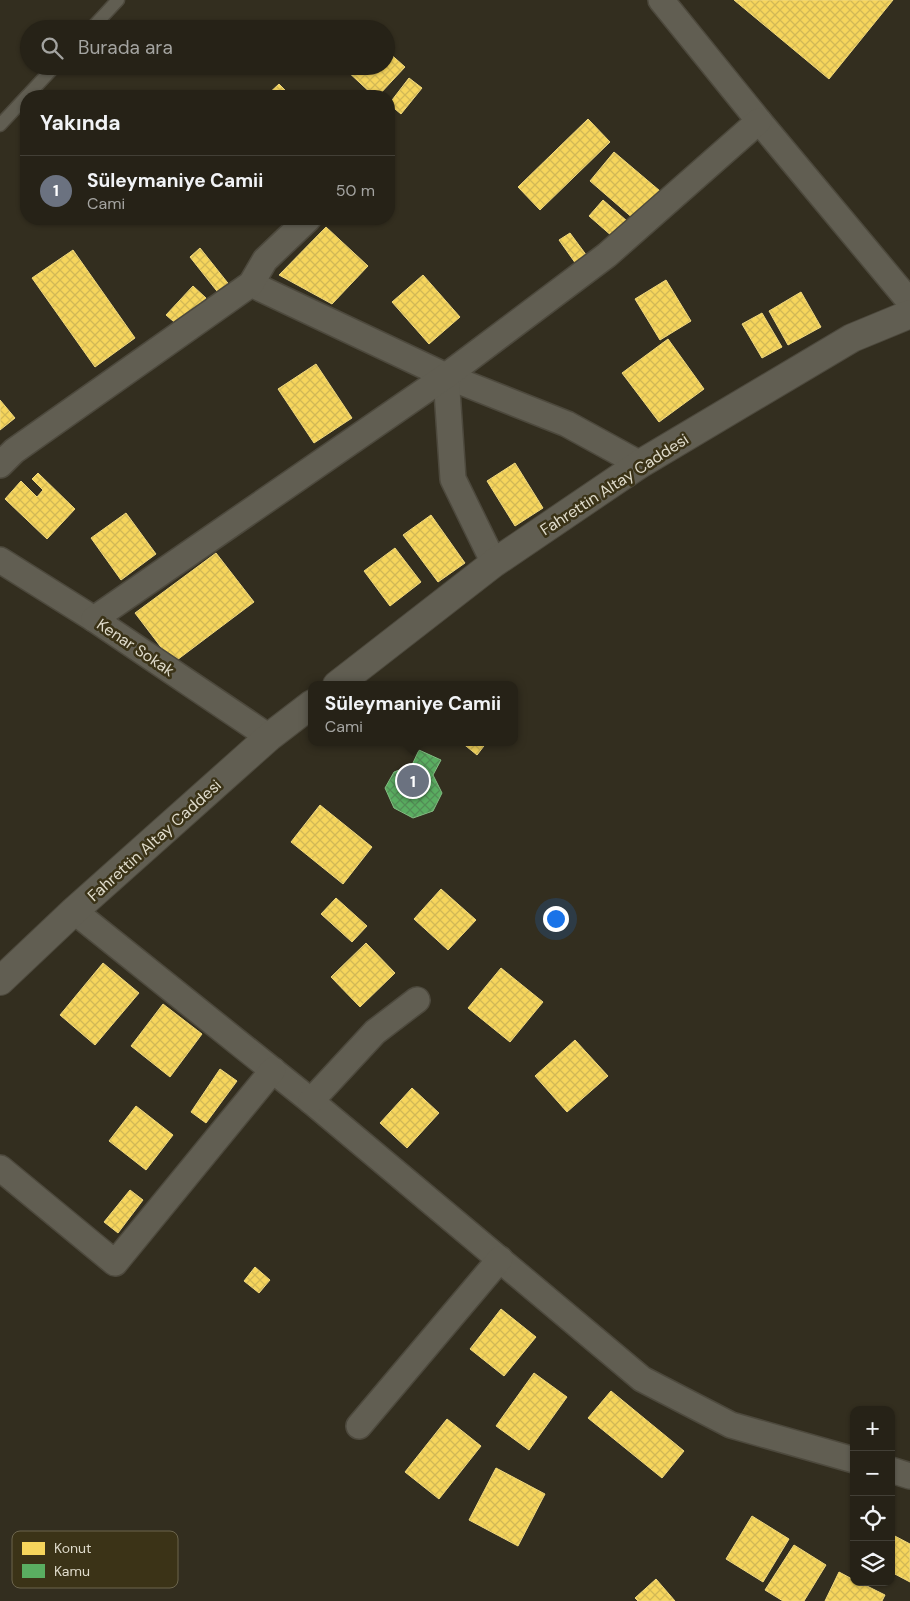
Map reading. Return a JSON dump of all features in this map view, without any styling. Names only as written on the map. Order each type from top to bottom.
[{"type":"street","points":[[661,0],[910,302]]},
{"type":"street","points":[[94,618],[446,376],[607,255],[759,121]]},
{"type":"street","points":[[0,466],[14,451],[251,284],[265,260],[302,225]]},
{"type":"street","points":[[251,284],[446,376],[567,424],[640,464]]},
{"type":"street","name":"Fahrettin Altay Caddesi","points":[[342,681],[494,563],[640,464],[852,338],[910,314]]},
{"type":"street","points":[[446,376],[453,479],[494,563]]},
{"type":"street","name":"Kenar Sokak","points":[[0,560],[94,618],[269,737]]},
{"type":"street","name":"Fahrettin Altay Caddesi","points":[[0,981],[74,910],[269,737],[308,707]]},
{"type":"street","points":[[74,910],[311,1101],[642,1379],[731,1425],[850,1459]]},
{"type":"street","points":[[311,1101],[374,1032],[417,1000]]},
{"type":"street","points":[[0,1168],[115,1263],[273,1070]]},
{"type":"street","points":[[359,1426],[500,1259]]},
{"type":"street","points":[[895,1471],[910,1476]]},
{"type":"lane","points":[[99,20],[118,0]]},
{"type":"lane","points":[[33,90],[47,75]]},
{"type":"lane","points":[[0,125],[20,104]]},
{"type":"building: Konut","points":[[734,0],[893,0],[829,79]]},
{"type":"building: Konut","points":[[395,58],[405,67],[384,90],[368,90],[351,75],[395,75]]},
{"type":"building: Konut","points":[[409,78],[422,88],[401,114],[395,109],[395,96]]},
{"type":"building: Konut","points":[[279,84],[285,90],[272,90]]},
{"type":"building: Konut","points":[[588,119],[610,142],[540,210],[518,187]]},
{"type":"building: Konut","points":[[614,152],[660,191],[635,220],[590,181]]},
{"type":"building: Konut","points":[[603,200],[627,221],[613,237],[589,216]]},
{"type":"building: Konut","points":[[326,227],[368,266],[332,304],[279,275]]},
{"type":"building: Konut","points":[[570,233],[587,256],[576,264],[559,240]]},
{"type":"building: Konut","points":[[200,248],[231,287],[220,295],[190,257]]},
{"type":"building: Konut","points":[[73,250],[135,338],[95,367],[32,278]]},
{"type":"building: Konut","points":[[423,275],[460,317],[429,344],[392,302]]},
{"type":"building: Konut","points":[[666,280],[691,321],[660,340],[635,299]]},
{"type":"building: Konut","points":[[193,286],[206,298],[180,327],[166,315]]},
{"type":"building: Konut","points":[[801,292],[821,327],[788,345],[769,311]]},
{"type":"building: Konut","points":[[762,313],[782,347],[762,358],[742,324]]},
{"type":"building: Konut","points":[[668,339],[704,389],[659,422],[622,373]]},
{"type":"building: Konut","points":[[316,364],[352,418],[314,443],[278,389]]},
{"type":"building: Konut","points":[[0,400],[15,418],[0,430]]},
{"type":"building: Konut","points":[[515,463],[543,508],[515,526],[487,481]]},
{"type":"building: Konut","points":[[38,473],[75,509],[47,539],[5,499],[21,481],[37,497],[43,490],[32,479]]},
{"type":"building: Konut","points":[[126,513],[156,554],[121,580],[91,538]]},
{"type":"building: Konut","points":[[431,515],[465,563],[438,582],[403,535]]},
{"type":"building: Konut","points":[[395,548],[421,582],[390,606],[364,571]]},
{"type":"building: Konut","points":[[216,553],[254,602],[173,663],[135,613]]},
{"type":"building: Konut","points":[[466,746],[484,746],[477,755]]},
{"type":"building: Konut","points":[[320,805],[372,847],[343,884],[291,842]]},
{"type":"building: Konut","points":[[441,889],[476,920],[448,950],[414,919]]},
{"type":"building: Konut","points":[[336,898],[367,926],[352,942],[321,914]]},
{"type":"building: Konut","points":[[366,943],[395,973],[360,1007],[331,977]]},
{"type":"building: Konut","points":[[103,963],[139,993],[95,1045],[60,1015]]},
{"type":"building: Konut","points":[[501,968],[543,1002],[510,1042],[468,1008]]},
{"type":"building: Konut","points":[[163,1004],[202,1034],[170,1077],[131,1046]]},
{"type":"building: Konut","points":[[575,1040],[608,1076],[567,1112],[535,1076]]},
{"type":"building: Konut","points":[[220,1069],[237,1081],[206,1123],[191,1112]]},
{"type":"building: Konut","points":[[412,1088],[439,1113],[407,1148],[380,1123]]},
{"type":"building: Konut","points":[[136,1106],[173,1135],[146,1170],[109,1141]]},
{"type":"building: Konut","points":[[130,1190],[143,1200],[118,1233],[104,1222]]},
{"type":"building: Konut","points":[[255,1267],[270,1280],[259,1293],[244,1281]]},
{"type":"building: Konut","points":[[501,1309],[536,1337],[504,1376],[470,1349]]},
{"type":"building: Konut","points":[[534,1373],[567,1397],[529,1450],[496,1426]]},
{"type":"building: Konut","points":[[611,1391],[684,1451],[662,1478],[588,1418]]},
{"type":"building: Konut","points":[[447,1419],[481,1446],[439,1499],[405,1472]]},
{"type":"building: Konut","points":[[496,1468],[545,1494],[518,1546],[469,1520]]},
{"type":"building: Konut","points":[[752,1516],[789,1539],[763,1582],[726,1559]]},
{"type":"building: Konut","points":[[895,1536],[910,1544],[910,1582],[895,1574]]},
{"type":"building: Konut","points":[[794,1545],[826,1565],[804,1601],[783,1601],[765,1590]]},
{"type":"building: Konut","points":[[839,1572],[850,1578],[850,1586],[867,1586],[885,1595],[882,1601],[825,1601]]},
{"type":"building: Konut","points":[[656,1579],[675,1601],[638,1601],[635,1598]]},
{"type":"building: Kamu","points":[[419,750],[441,760],[433,775],[442,793],[433,811],[413,818],[394,808],[385,788],[394,772],[412,765]]},
{"type":"place","name":"Süleymaniye Camii","points":[[413,781]]}]
